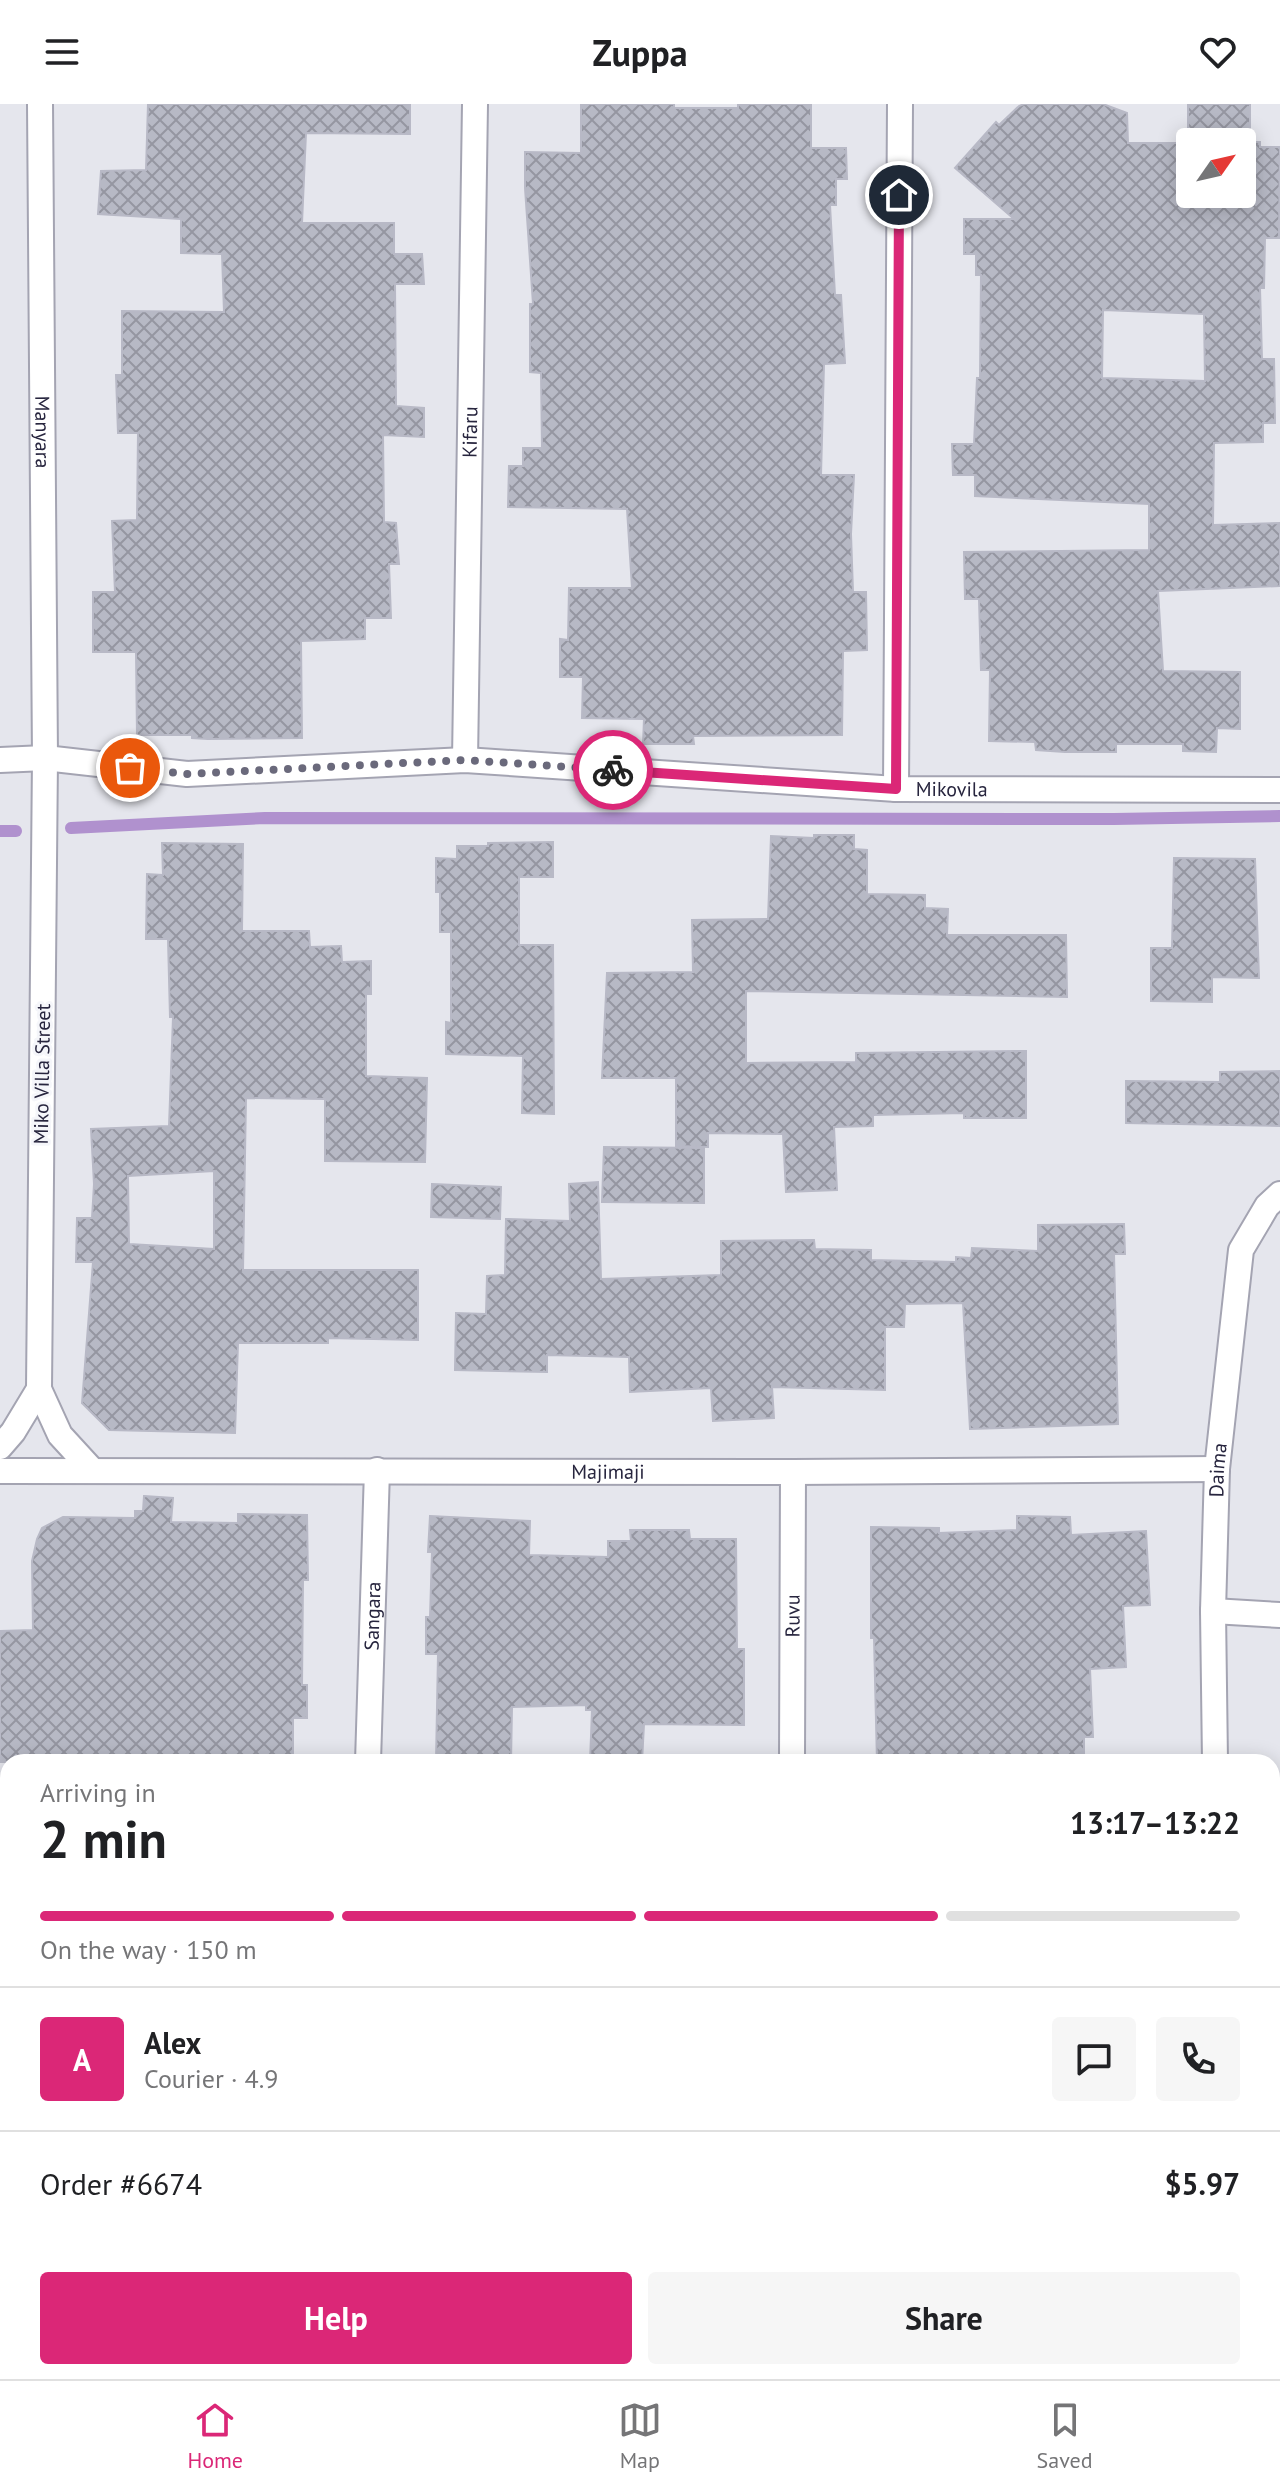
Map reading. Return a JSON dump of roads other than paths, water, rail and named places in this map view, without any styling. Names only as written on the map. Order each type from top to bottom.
[{"type":"street","name":"Manyara","points":[[40,104],[45,758]]},
{"type":"street","name":"Kifaru","points":[[465,760],[475,104]]},
{"type":"street","points":[[896,789],[900,104]]},
{"type":"street","name":"Mikovila","points":[[0,760],[45,758],[187,774],[465,760],[896,789],[1280,790]]},
{"type":"street","name":"Miko Villa Street","points":[[39,1389],[45,758]]},
{"type":"street","name":"Daima","points":[[1215,1754],[1213,1611],[1217,1469],[1241,1250],[1276,1203]]},
{"type":"street","points":[[0,1447],[13,1432],[39,1389]]},
{"type":"street","points":[[39,1389],[60,1435],[93,1471]]},
{"type":"street","name":"Majimaji","points":[[0,1471],[1217,1469]]},
{"type":"street","name":"Sangara","points":[[368,1754],[377,1470]]},
{"type":"street","name":"Ruvu","points":[[792,1754],[793,1472]]},
{"type":"street","points":[[1213,1611],[1280,1615]]},
{"type":"waterway","points":[[71,828],[265,818],[1114,819],[1280,816]]},
{"type":"waterway","points":[[0,831],[16,831]]}]
